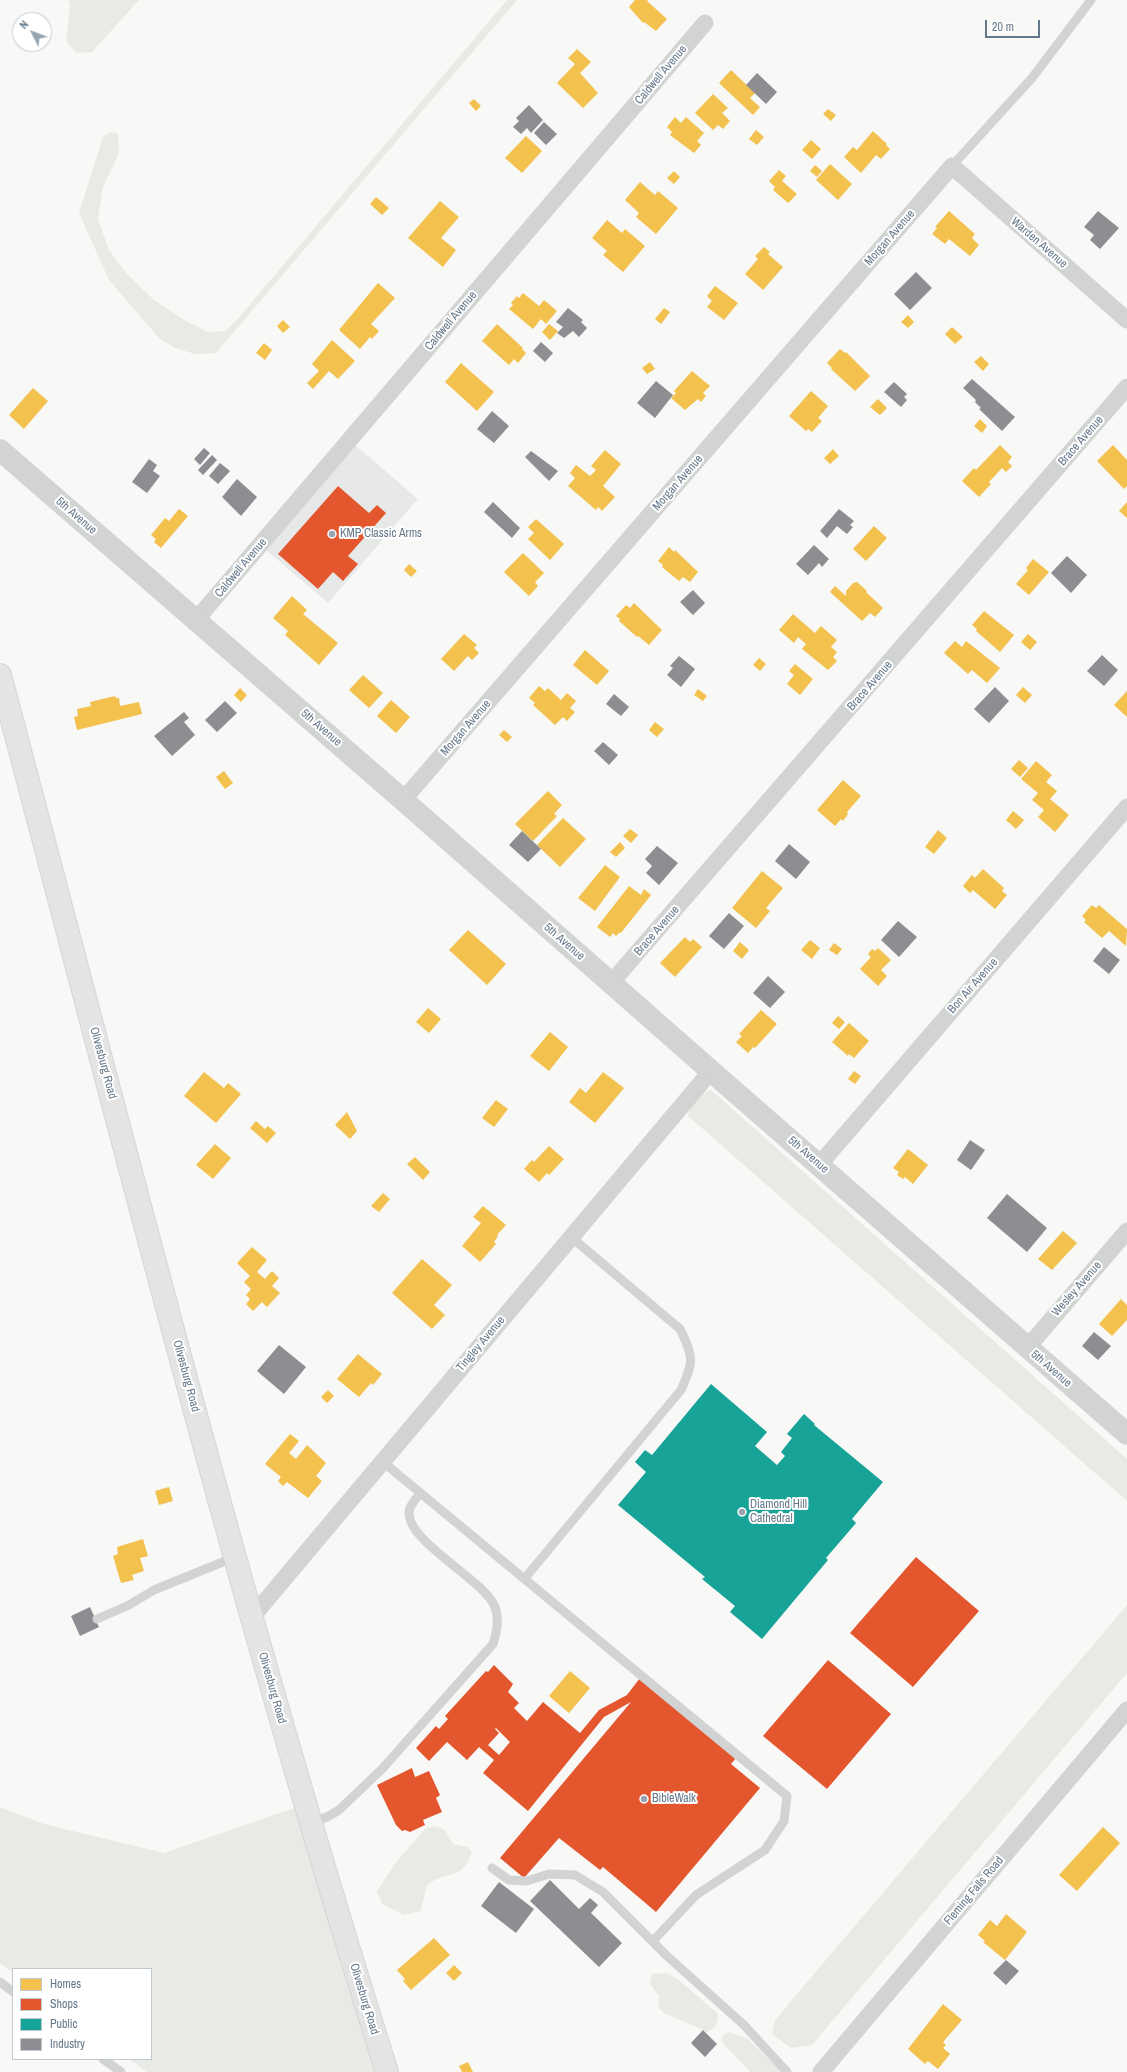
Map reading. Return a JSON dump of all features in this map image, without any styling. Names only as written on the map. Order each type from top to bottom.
[{"type":"main road","name":"Olivesburg Road","points":[[0,675],[235,1557],[312,1823],[387,2072]]},
{"type":"street","name":"Caldwell Avenue","points":[[196,620],[705,23]]},
{"type":"street","name":"Warden Avenue","points":[[952,166],[1127,320]]},
{"type":"street","name":"Morgan Avenue","points":[[404,800],[952,166]]},
{"type":"street","name":"Brace Avenue","points":[[612,983],[1127,388]]},
{"type":"street","name":"5th Avenue","points":[[0,450],[404,800],[711,1071],[1127,1434]]},
{"type":"street","name":"Bon Air Avenue","points":[[819,1165],[1127,807]]},
{"type":"street","name":"Tingley Avenue","points":[[252,1618],[711,1071]]},
{"type":"street","name":"Wesley Avenue","points":[[1027,1348],[1127,1231]]},
{"type":"street","name":"Fleming Falls Road","points":[[821,2072],[1127,1710]]},
{"type":"lane","points":[[952,166],[1032,78],[1091,0]]},
{"type":"lane","points":[[525,1578],[681,1390],[691,1367],[690,1348],[680,1329],[571,1237]]},
{"type":"lane","points":[[383,1462],[525,1578],[786,1796],[784,1821],[765,1850],[696,1895],[653,1941]]},
{"type":"lane","points":[[312,1823],[328,1817],[339,1810],[382,1769],[493,1644],[498,1625],[497,1615],[494,1605],[488,1595],[466,1574],[426,1543],[410,1522],[409,1509],[420,1493]]},
{"type":"lane","points":[[97,1619],[129,1605],[154,1590],[235,1557]]},
{"type":"lane","points":[[492,1868],[510,1880],[521,1881],[527,1881],[550,1874],[576,1875],[603,1892],[653,1941],[744,2025],[788,2072]]},
{"type":"lane","points":[[0,1982],[12,1991]]},
{"type":"lane","points":[[104,2060],[121,2072]]},
{"type":"shaded area","points":[[68,0],[139,0],[92,52],[76,53],[66,41],[70,4]]},
{"type":"shaded area","points":[[507,0],[517,0],[216,353],[195,354],[175,348],[159,338],[109,280],[79,213],[103,137],[110,132],[118,134],[119,153],[103,187],[98,219],[109,250],[127,274],[154,300],[186,321],[208,332],[225,331],[235,322]]},
{"type":"shaded area","points":[[354,444],[418,499],[328,603],[265,549]]},
{"type":"shaded area","points":[[711,1090],[1127,1459],[1127,1501],[688,1116],[690,1108],[696,1100]]},
{"type":"shaded area","points":[[1127,1605],[1127,1673],[812,2045],[791,2048],[772,2034],[775,2020]]},
{"type":"shaded area","points":[[0,1807],[44,1824],[164,1853],[297,1807],[377,2072],[147,2072],[130,2060],[152,2060],[152,1968],[12,1968],[12,1972],[0,1963]]},
{"type":"shaded area","points":[[435,1826],[445,1830],[453,1844],[468,1847],[472,1852],[464,1868],[454,1874],[441,1877],[427,1885],[421,1911],[404,1915],[382,1904],[377,1891],[397,1861],[425,1829]]},
{"type":"shaded area","points":[[666,1973],[679,1980],[718,2014],[717,2023],[713,2029],[707,2032],[664,2013],[658,2007],[659,1996],[650,1984],[652,1974]]},
{"type":"shaded area","points":[[729,2032],[748,2039],[782,2072],[750,2072],[722,2042],[722,2036]]},
{"type":"building: Homes","points":[[635,0],[648,0],[647,1],[667,19],[656,31],[644,22],[643,23],[629,7]]},
{"type":"building: Homes","points":[[577,49],[591,62],[580,73],[598,93],[583,108],[557,83],[575,64],[568,58]]},
{"type":"building: Homes","points":[[731,70],[755,93],[750,98],[760,107],[753,115],[719,83]]},
{"type":"building: Homes","points":[[713,94],[728,108],[722,113],[730,121],[723,129],[718,125],[713,130],[695,113]]},
{"type":"building: Homes","points":[[474,99],[481,106],[476,111],[469,103]]},
{"type":"building: Homes","points":[[828,109],[836,115],[831,121],[823,114]]},
{"type":"building: Homes","points":[[675,117],[681,123],[686,117],[704,133],[697,141],[701,145],[694,153],[670,135],[672,132],[667,127]]},
{"type":"building: Homes","points":[[756,130],[764,137],[757,145],[749,139]]},
{"type":"building: Homes","points":[[873,131],[887,144],[886,145],[890,149],[881,159],[876,155],[861,173],[844,157],[853,147],[857,150]]},
{"type":"building: Homes","points":[[526,136],[542,151],[522,173],[505,158]]},
{"type":"building: Homes","points":[[811,140],[821,149],[812,159],[802,150]]},
{"type":"building: Homes","points":[[830,164],[852,184],[838,200],[816,180]]},
{"type":"building: Homes","points":[[815,165],[822,171],[817,177],[810,171]]},
{"type":"building: Homes","points":[[779,170],[786,176],[782,181],[797,194],[788,203],[773,190],[775,187],[769,181]]},
{"type":"building: Homes","points":[[674,171],[680,177],[674,184],[667,178]]},
{"type":"building: Homes","points":[[640,182],[655,195],[658,191],[678,208],[656,234],[636,217],[639,213],[625,200]]},
{"type":"building: Homes","points":[[376,197],[389,208],[382,215],[370,204]]},
{"type":"building: Homes","points":[[440,201],[459,217],[441,238],[456,250],[443,267],[408,238]]},
{"type":"building: Homes","points":[[949,211],[975,234],[972,238],[979,245],[970,256],[949,239],[945,244],[932,234],[937,228],[935,227]]},
{"type":"building: Homes","points":[[607,220],[622,233],[625,229],[645,246],[623,272],[603,255],[607,251],[592,238]]},
{"type":"building: Homes","points":[[764,247],[770,252],[768,254],[783,267],[763,290],[745,274],[758,259],[755,256]]},
{"type":"building: Homes","points":[[378,283],[395,298],[371,324],[379,331],[372,339],[370,337],[360,349],[339,330]]},
{"type":"building: Homes","points":[[715,286],[738,303],[724,320],[707,307],[712,301],[707,296]]},
{"type":"building: Homes","points":[[523,293],[539,306],[544,300],[557,311],[546,324],[541,319],[533,329],[509,309],[513,305],[511,303],[517,296],[519,298]]},
{"type":"building: Homes","points":[[664,308],[670,312],[661,324],[655,319]]},
{"type":"building: Homes","points":[[908,315],[914,322],[908,328],[901,322]]},
{"type":"building: Homes","points":[[283,320],[290,327],[283,333],[277,326]]},
{"type":"building: Homes","points":[[497,324],[523,348],[522,349],[526,353],[518,363],[514,359],[509,365],[482,341]]},
{"type":"building: Homes","points":[[549,324],[558,331],[550,340],[542,332]]},
{"type":"building: Homes","points":[[952,327],[963,337],[955,344],[945,334]]},
{"type":"building: Homes","points":[[332,340],[355,361],[338,379],[329,371],[313,389],[307,383],[319,371],[312,364]]},
{"type":"building: Homes","points":[[264,343],[272,350],[265,360],[256,353]]},
{"type":"building: Homes","points":[[840,349],[845,353],[846,352],[870,376],[855,391],[831,369],[832,368],[827,363]]},
{"type":"building: Homes","points":[[981,356],[989,364],[983,371],[974,362]]},
{"type":"building: Homes","points":[[650,362],[655,369],[647,374],[642,368]]},
{"type":"building: Homes","points":[[461,363],[494,392],[477,411],[445,382]]},
{"type":"building: Homes","points":[[692,371],[710,386],[703,393],[706,396],[701,402],[698,399],[685,410],[671,398],[676,393],[674,391]]},
{"type":"building: Homes","points":[[33,388],[48,401],[24,429],[9,415]]},
{"type":"building: Homes","points":[[811,391],[828,406],[818,418],[822,421],[812,432],[808,429],[806,431],[789,416]]},
{"type":"building: Homes","points":[[878,399],[887,408],[880,415],[870,407]]},
{"type":"building: Homes","points":[[980,419],[987,426],[982,433],[974,426]]},
{"type":"building: Homes","points":[[1000,445],[1012,457],[1008,462],[1012,466],[1006,472],[1002,468],[989,482],[991,484],[979,497],[962,481],[974,468],[976,470]]},
{"type":"building: Homes","points":[[1113,445],[1127,460],[1127,486],[1124,489],[1097,461]]},
{"type":"building: Homes","points":[[833,449],[839,456],[830,464],[824,458]]},
{"type":"building: Homes","points":[[605,450],[621,464],[603,486],[615,497],[602,511],[598,507],[596,510],[568,486],[575,478],[570,473],[576,465],[590,476],[596,470],[591,466]]},
{"type":"building: Homes","points":[[1127,502],[1127,518],[1119,511]]},
{"type":"building: Homes","points":[[179,509],[188,516],[161,548],[154,542],[156,539],[151,535],[165,518],[169,521]]},
{"type":"building: Homes","points":[[536,519],[564,544],[550,560],[528,539],[534,533],[528,527]]},
{"type":"building: Homes","points":[[874,526],[887,538],[866,561],[853,549]]},
{"type":"building: Homes","points":[[669,547],[674,552],[675,550],[698,572],[690,582],[683,577],[679,581],[662,567],[663,565],[658,561]]},
{"type":"building: Homes","points":[[523,553],[544,573],[535,582],[538,586],[529,596],[504,572]]},
{"type":"building: Homes","points":[[1033,559],[1049,572],[1029,595],[1016,584],[1028,570],[1026,568]]},
{"type":"building: Homes","points":[[409,564],[417,571],[411,577],[404,570]]},
{"type":"building: Homes","points":[[857,582],[883,608],[875,617],[870,613],[862,621],[830,592],[835,586],[846,596],[846,591],[853,583]]},
{"type":"building: Homes","points":[[292,596],[307,610],[303,614],[338,643],[319,665],[285,635],[288,631],[273,618]]},
{"type":"building: Homes","points":[[634,603],[662,630],[649,645],[638,636],[637,637],[619,621],[620,619],[616,616],[626,605],[630,608]]},
{"type":"building: Homes","points":[[984,611],[1014,635],[1000,652],[976,631],[977,629],[972,625]]},
{"type":"building: Homes","points":[[793,614],[815,633],[821,626],[837,640],[831,647],[837,652],[833,657],[837,661],[828,670],[802,649],[806,644],[798,637],[794,643],[779,630]]},
{"type":"building: Homes","points":[[464,634],[477,645],[474,648],[479,653],[472,660],[468,656],[454,671],[441,659]]},
{"type":"building: Homes","points":[[1028,634],[1037,642],[1030,650],[1021,642]]},
{"type":"building: Homes","points":[[955,641],[962,647],[966,641],[1000,668],[987,683],[972,670],[968,674],[944,653]]},
{"type":"building: Homes","points":[[585,650],[609,671],[597,685],[573,665]]},
{"type":"building: Homes","points":[[759,658],[766,664],[760,671],[753,665]]},
{"type":"building: Homes","points":[[795,664],[813,679],[800,695],[787,684],[794,675],[789,671]]},
{"type":"building: Homes","points":[[363,675],[383,693],[369,708],[349,690]]},
{"type":"building: Homes","points":[[539,686],[545,691],[548,688],[561,700],[567,693],[576,701],[570,708],[575,712],[567,721],[563,717],[555,725],[533,705],[535,703],[529,698]]},
{"type":"building: Homes","points":[[1023,687],[1032,695],[1025,703],[1016,695]]},
{"type":"building: Homes","points":[[240,688],[247,695],[241,702],[234,695]]},
{"type":"building: Homes","points":[[698,689],[707,696],[703,701],[694,695]]},
{"type":"building: Homes","points":[[1127,691],[1127,717],[1114,705]]},
{"type":"building: Homes","points":[[115,696],[116,698],[119,698],[120,706],[139,702],[142,714],[77,730],[74,717],[78,716],[77,709],[91,706],[90,702]]},
{"type":"building: Homes","points":[[391,700],[410,717],[396,733],[377,716]]},
{"type":"building: Homes","points":[[655,722],[664,729],[657,737],[649,730]]},
{"type":"building: Homes","points":[[504,730],[512,737],[507,742],[499,735]]},
{"type":"building: Homes","points":[[1019,760],[1028,768],[1020,777],[1011,769]]},
{"type":"building: Homes","points":[[1036,761],[1052,775],[1046,782],[1057,791],[1050,799],[1069,815],[1055,832],[1038,817],[1044,810],[1032,800],[1038,793],[1021,779]]},
{"type":"building: Homes","points":[[224,771],[233,783],[225,789],[216,777]]},
{"type":"building: Homes","points":[[843,780],[861,796],[847,812],[848,814],[843,821],[841,819],[835,826],[817,810]]},
{"type":"building: Homes","points":[[548,791],[562,805],[554,814],[557,816],[533,841],[515,824]]},
{"type":"building: Homes","points":[[1013,811],[1024,820],[1016,829],[1006,820]]},
{"type":"building: Homes","points":[[563,818],[586,839],[560,867],[537,845]]},
{"type":"building: Homes","points":[[630,829],[638,835],[631,843],[623,836]]},
{"type":"building: Homes","points":[[938,830],[947,838],[934,854],[925,847]]},
{"type":"building: Homes","points":[[620,842],[625,848],[616,857],[610,852]]},
{"type":"building: Homes","points":[[605,865],[620,877],[595,911],[578,898]]},
{"type":"building: Homes","points":[[983,869],[1004,888],[1002,891],[1007,895],[995,909],[973,890],[970,893],[963,886],[972,875],[975,878]]},
{"type":"building: Homes","points":[[762,871],[783,888],[766,908],[770,911],[756,928],[732,908]]},
{"type":"building: Homes","points":[[629,886],[641,895],[644,889],[651,895],[621,933],[620,932],[616,936],[613,933],[610,937],[597,927]]},
{"type":"building: Homes","points":[[1092,905],[1096,908],[1099,905],[1127,929],[1126,946],[1109,931],[1102,938],[1084,922],[1086,920],[1082,916]]},
{"type":"building: Homes","points":[[468,930],[506,964],[487,985],[449,950]]},
{"type":"building: Homes","points":[[685,937],[690,942],[693,939],[702,947],[675,977],[660,963]]},
{"type":"building: Homes","points":[[810,940],[820,948],[812,959],[801,950]]},
{"type":"building: Homes","points":[[740,942],[749,950],[742,959],[733,951]]},
{"type":"building: Homes","points":[[834,943],[842,949],[837,955],[829,950]]},
{"type":"building: Homes","points":[[878,948],[891,960],[881,970],[887,976],[878,986],[860,969],[871,957],[868,954],[872,949],[875,951]]},
{"type":"building: Homes","points":[[428,1008],[441,1019],[429,1033],[416,1022]]},
{"type":"building: Homes","points":[[761,1010],[777,1024],[755,1048],[753,1047],[748,1053],[736,1042],[742,1036],[739,1034]]},
{"type":"building: Homes","points":[[838,1016],[845,1022],[839,1029],[832,1023]]},
{"type":"building: Homes","points":[[849,1023],[869,1041],[854,1058],[849,1054],[848,1056],[832,1042]]},
{"type":"building: Homes","points":[[550,1032],[568,1047],[549,1071],[530,1056]]},
{"type":"building: Homes","points":[[854,1071],[861,1076],[855,1084],[848,1079]]},
{"type":"building: Homes","points":[[204,1072],[224,1088],[228,1083],[241,1094],[216,1123],[184,1096]]},
{"type":"building: Homes","points":[[603,1072],[624,1088],[595,1123],[569,1102],[580,1088],[586,1093]]},
{"type":"building: Homes","points":[[496,1100],[508,1109],[494,1127],[482,1118]]},
{"type":"building: Homes","points":[[347,1112],[357,1131],[350,1139],[335,1125]]},
{"type":"building: Homes","points":[[256,1121],[265,1129],[268,1126],[276,1133],[267,1143],[250,1128]]},
{"type":"building: Homes","points":[[215,1144],[231,1158],[213,1179],[196,1165]]},
{"type":"building: Homes","points":[[549,1146],[564,1159],[549,1175],[547,1173],[539,1182],[524,1169],[532,1160],[534,1162]]},
{"type":"building: Homes","points":[[908,1149],[928,1165],[913,1184],[905,1177],[903,1179],[897,1175],[899,1172],[893,1168]]},
{"type":"building: Homes","points":[[415,1157],[430,1172],[423,1180],[407,1164]]},
{"type":"building: Homes","points":[[383,1193],[390,1199],[379,1212],[371,1206]]},
{"type":"building: Homes","points":[[483,1206],[506,1225],[497,1235],[498,1236],[494,1242],[496,1244],[480,1262],[462,1246],[481,1223],[473,1217]]},
{"type":"building: Homes","points":[[1063,1231],[1077,1243],[1052,1270],[1038,1259]]},
{"type":"building: Homes","points":[[252,1247],[267,1260],[257,1272],[265,1279],[272,1271],[279,1278],[272,1286],[280,1293],[267,1307],[262,1302],[253,1311],[246,1304],[250,1299],[246,1295],[251,1289],[244,1282],[250,1276],[237,1263]]},
{"type":"building: Homes","points":[[422,1259],[452,1285],[434,1305],[445,1315],[432,1329],[392,1293]]},
{"type":"building: Homes","points":[[1121,1299],[1127,1305],[1127,1320],[1112,1336],[1099,1324]]},
{"type":"building: Homes","points":[[358,1354],[382,1374],[373,1385],[371,1383],[359,1397],[337,1379]]},
{"type":"building: Homes","points":[[328,1390],[334,1396],[327,1403],[321,1397]]},
{"type":"building: Homes","points":[[290,1434],[299,1441],[289,1453],[296,1459],[307,1445],[326,1463],[316,1476],[322,1481],[308,1498],[287,1482],[283,1486],[278,1481],[281,1477],[265,1464]]},
{"type":"building: Homes","points":[[169,1487],[173,1501],[159,1505],[155,1491]]},
{"type":"building: Homes","points":[[143,1539],[148,1556],[140,1558],[144,1571],[132,1575],[134,1580],[121,1583],[113,1556],[118,1554],[117,1547]]},
{"type":"building: Homes","points":[[570,1671],[590,1688],[569,1713],[549,1696]]},
{"type":"building: Homes","points":[[1103,1827],[1120,1843],[1077,1891],[1059,1875]]},
{"type":"building: Homes","points":[[1006,1914],[1027,1932],[1005,1960],[983,1942],[985,1941],[978,1935],[990,1920],[997,1926]]},
{"type":"building: Homes","points":[[434,1938],[450,1955],[411,1990],[403,1981],[405,1979],[397,1970]]},
{"type":"building: Homes","points":[[454,1965],[462,1973],[454,1981],[446,1973]]},
{"type":"building: Homes","points":[[943,2004],[962,2020],[943,2042],[946,2045],[943,2048],[950,2054],[938,2069],[928,2061],[925,2064],[908,2049]]},
{"type":"building: Homes","points":[[468,2062],[473,2072],[462,2072],[459,2066]]},
{"type":"building: Shops","name":"KMP Classic Arms","points":[[338,486],[369,513],[377,505],[386,513],[348,556],[358,564],[343,581],[333,572],[318,589],[278,554]]},
{"type":"building: Shops","points":[[916,1557],[979,1611],[913,1687],[850,1633]]},
{"type":"building: Shops","points":[[828,1660],[891,1714],[827,1789],[763,1736]]},
{"type":"building: Shops","points":[[494,1665],[513,1684],[508,1692],[519,1703],[514,1708],[527,1721],[543,1702],[580,1733],[599,1710],[627,1695],[640,1678],[736,1758],[731,1764],[760,1788],[656,1912],[603,1867],[600,1870],[559,1838],[524,1878],[500,1858],[631,1702],[604,1717],[528,1811],[483,1773],[494,1760],[479,1747],[467,1760],[447,1742],[429,1761],[416,1748],[436,1726],[439,1729],[448,1719],[445,1716],[486,1671],[488,1672]],"holes":[[[496,1728],[510,1742],[499,1755],[488,1745],[499,1733],[495,1729]]]},
{"type":"building: Shops","points":[[412,1768],[415,1777],[429,1771],[440,1795],[436,1798],[442,1812],[423,1820],[425,1825],[410,1832],[405,1830],[402,1831],[396,1825],[377,1785]]},
{"type":"building: Public","name":"Diamond Hill Cathedral","points":[[711,1384],[767,1432],[755,1446],[777,1465],[785,1456],[781,1452],[792,1438],[787,1434],[804,1414],[815,1424],[814,1425],[883,1482],[852,1519],[856,1523],[826,1558],[828,1560],[762,1639],[730,1612],[735,1606],[702,1579],[705,1577],[618,1505],[646,1472],[635,1462],[645,1450],[652,1455]]},
{"type":"building: Industry","points":[[757,73],[777,92],[766,104],[746,85]]},
{"type":"building: Industry","points":[[529,105],[543,120],[531,133],[527,128],[521,134],[513,127],[519,121],[516,118]]},
{"type":"building: Industry","points":[[544,122],[557,134],[546,145],[534,133]]},
{"type":"building: Industry","points":[[1098,211],[1119,228],[1100,249],[1090,240],[1094,235],[1084,227]]},
{"type":"building: Industry","points":[[916,272],[932,288],[910,310],[894,294]]},
{"type":"building: Industry","points":[[568,308],[583,320],[581,322],[587,328],[579,337],[573,331],[564,338],[557,333],[563,327],[556,322]]},
{"type":"building: Industry","points":[[541,342],[553,353],[545,362],[533,351]]},
{"type":"building: Industry","points":[[972,379],[1015,417],[1002,431],[979,409],[981,408],[975,402],[976,400],[963,388]]},
{"type":"building: Industry","points":[[656,381],[673,395],[655,418],[637,403]]},
{"type":"building: Industry","points":[[894,382],[907,394],[904,397],[907,400],[901,407],[884,392]]},
{"type":"building: Industry","points":[[492,411],[509,426],[494,443],[477,429]]},
{"type":"building: Industry","points":[[204,448],[210,453],[200,465],[194,459]]},
{"type":"building: Industry","points":[[531,451],[558,471],[549,481],[525,457]]},
{"type":"building: Industry","points":[[212,455],[217,460],[203,475],[198,470]]},
{"type":"building: Industry","points":[[149,459],[157,465],[153,471],[160,476],[147,493],[132,482]]},
{"type":"building: Industry","points":[[220,463],[230,471],[218,484],[209,476]]},
{"type":"building: Industry","points":[[237,479],[257,497],[241,516],[222,497]]},
{"type":"building: Industry","points":[[493,502],[520,528],[512,538],[484,512]]},
{"type":"building: Industry","points":[[839,509],[854,521],[850,525],[853,527],[847,534],[837,526],[827,538],[820,531]]},
{"type":"building: Industry","points":[[814,545],[829,559],[822,567],[819,563],[808,575],[796,564]]},
{"type":"building: Industry","points":[[1067,556],[1087,575],[1071,593],[1051,573]]},
{"type":"building: Industry","points":[[693,590],[705,603],[693,615],[680,602]]},
{"type":"building: Industry","points":[[1102,655],[1118,670],[1104,686],[1087,671]]},
{"type":"building: Industry","points":[[679,656],[695,669],[681,687],[667,675],[673,668],[670,666]]},
{"type":"building: Industry","points":[[995,687],[1009,701],[989,723],[974,709]]},
{"type":"building: Industry","points":[[614,694],[629,707],[621,716],[606,704]]},
{"type":"building: Industry","points":[[225,701],[237,713],[217,732],[205,720]]},
{"type":"building: Industry","points":[[184,712],[189,718],[184,722],[195,735],[172,756],[154,736]]},
{"type":"building: Industry","points":[[603,742],[618,755],[609,765],[594,751]]},
{"type":"building: Industry","points":[[522,831],[541,849],[528,862],[509,845]]},
{"type":"building: Industry","points":[[789,844],[810,862],[796,879],[775,861]]},
{"type":"building: Industry","points":[[657,846],[678,863],[659,885],[646,873],[652,866],[645,859]]},
{"type":"building: Industry","points":[[729,913],[744,926],[724,949],[709,936]]},
{"type":"building: Industry","points":[[898,921],[917,937],[899,957],[881,940]]},
{"type":"building: Industry","points":[[1104,947],[1120,960],[1109,974],[1093,961]]},
{"type":"building: Industry","points":[[768,976],[785,992],[770,1008],[753,993]]},
{"type":"building: Industry","points":[[970,1140],[985,1150],[971,1170],[957,1160]]},
{"type":"building: Industry","points":[[1007,1194],[1047,1228],[1027,1252],[987,1218]]},
{"type":"building: Industry","points":[[1094,1332],[1111,1346],[1098,1360],[1082,1346]]},
{"type":"building: Industry","points":[[279,1345],[306,1367],[284,1394],[257,1371]]},
{"type":"building: Industry","points":[[90,1607],[99,1627],[80,1636],[71,1616]]},
{"type":"building: Industry","points":[[550,1880],[579,1909],[590,1898],[598,1905],[591,1913],[622,1943],[599,1967],[530,1901]]},
{"type":"building: Industry","points":[[499,1882],[534,1909],[516,1933],[481,1906]]},
{"type":"building: Industry","points":[[1006,1960],[1019,1971],[1006,1985],[993,1973]]},
{"type":"building: Industry","points":[[703,2030],[717,2044],[705,2057],[691,2043]]},
{"type":"place","name":"KMP Classic Arms","points":[[332,534]]},
{"type":"place","name":"Diamond Hill Cathedral","points":[[742,1512]]},
{"type":"place","name":"BibleWalk","points":[[644,1799]]}]
